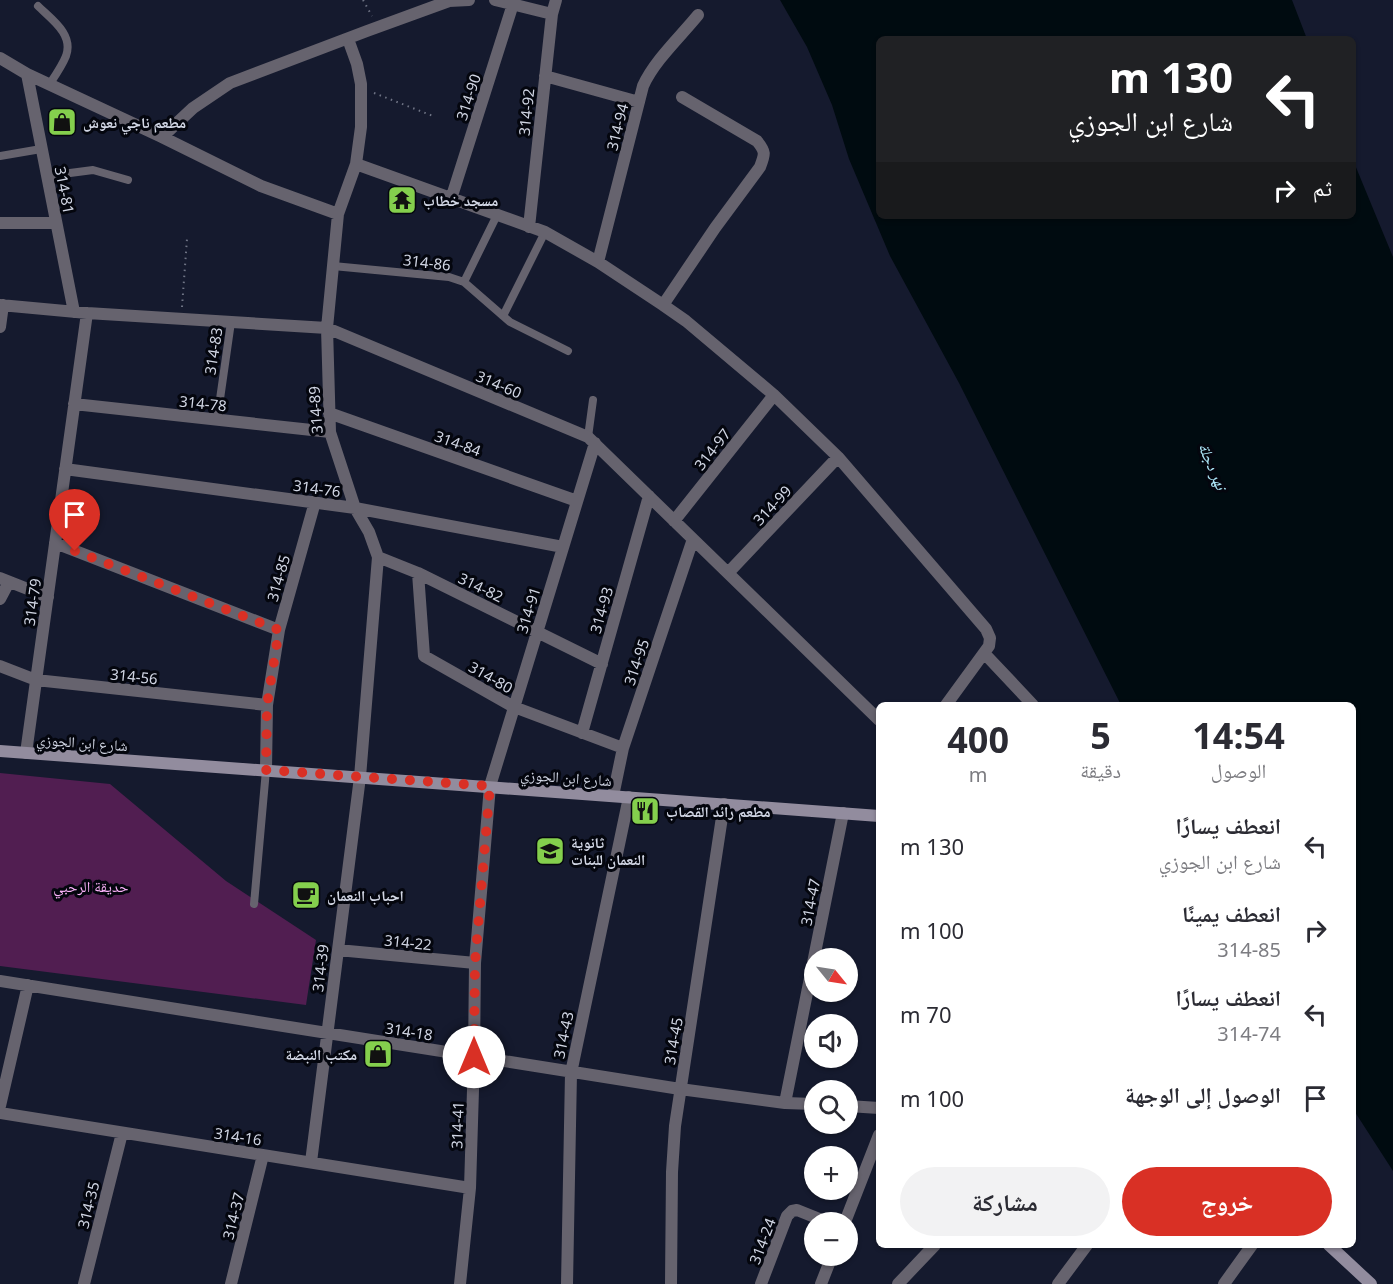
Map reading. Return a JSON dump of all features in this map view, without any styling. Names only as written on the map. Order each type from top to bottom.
[{"type":"street","points":[[162,137],[193,108],[230,83],[377,27],[449,2],[469,0]]},
{"type":"street","points":[[495,0],[552,14]]},
{"type":"street","name":"314-92","points":[[529,227],[552,14],[556,0]]},
{"type":"street","name":"314-90","points":[[451,199],[513,4]]},
{"type":"street","name":"314-94","points":[[598,262],[647,77],[698,15]]},
{"type":"street","name":"314-89","points":[[348,39],[357,64],[361,127],[356,164],[338,214],[327,328],[330,432],[355,508],[369,531],[378,557],[360,777]]},
{"type":"street","points":[[0,58],[49,85],[261,186],[338,214]]},
{"type":"street","name":"314-81","points":[[27,74],[56,224],[80,312]]},
{"type":"street","points":[[545,76],[639,102]]},
{"type":"street","points":[[663,305],[760,167],[765,156],[764,149],[757,141],[682,97]]},
{"type":"street","points":[[356,164],[545,232],[598,262],[686,321],[774,395],[838,456],[986,629],[990,638],[989,646],[948,702]]},
{"type":"street","points":[[0,223],[56,224]]},
{"type":"street","points":[[0,327],[1,305]]},
{"type":"street","name":"314-60","points":[[1,305],[327,328],[591,440],[876,717]]},
{"type":"street","name":"314-79","points":[[26,753],[74,404],[80,312]]},
{"type":"street","name":"314-97","points":[[675,521],[774,395]]},
{"type":"street","name":"314-78","points":[[74,404],[330,432]]},
{"type":"street","name":"314-84","points":[[329,413],[577,501]]},
{"type":"street","name":"314-91","points":[[490,786],[577,501],[591,440]]},
{"type":"street","name":"314-99","points":[[728,573],[838,456]]},
{"type":"street","name":"314-76","points":[[65,469],[355,508],[563,547]]},
{"type":"street","name":"314-93","points":[[582,733],[649,496]]},
{"type":"street","name":"314-85","points":[[266,770],[267,705],[279,630],[315,502]]},
{"type":"street","name":"314-95","points":[[613,796],[623,748],[693,539]]},
{"type":"street","points":[[55,543],[279,630]]},
{"type":"street","name":"314-82","points":[[378,557],[418,573],[602,664]]},
{"type":"street","name":"314-80","points":[[418,573],[424,656],[514,707],[623,748]]},
{"type":"street","points":[[0,599],[4,580],[48,597]]},
{"type":"street","points":[[984,653],[1030,702]]},
{"type":"street","name":"314-56","points":[[0,666],[36,680],[267,705]]},
{"type":"street","name":"شارع ابن الجوزي","points":[[0,751],[876,816]]},
{"type":"street","name":"314-39","points":[[311,1162],[360,777]]},
{"type":"street","name":"314-41","points":[[460,1284],[470,1188],[475,963],[490,786]]},
{"type":"street","name":"314-43","points":[[567,1284],[571,1072],[629,797]]},
{"type":"street","name":"314-45","points":[[671,1284],[672,1172],[675,1126],[724,804]]},
{"type":"street","name":"314-47","points":[[785,1102],[843,813]]},
{"type":"street","name":"314-22","points":[[338,950],[475,963]]},
{"type":"street","name":"314-18","points":[[0,981],[680,1089],[804,1103]]},
{"type":"street","points":[[0,1106],[28,986]]},
{"type":"street","points":[[858,1107],[876,1108]]},
{"type":"street","name":"314-16","points":[[0,1113],[470,1188]]},
{"type":"street","name":"314-35","points":[[84,1284],[122,1133]]},
{"type":"street","points":[[848,1212],[876,1142]]},
{"type":"street","name":"314-37","points":[[231,1284],[263,1155]]},
{"type":"street","name":"314-24","points":[[761,1284],[787,1216],[797,1210],[804,1213]]},
{"type":"street","points":[[898,1284],[932,1248]]},
{"type":"street","points":[[1058,1284],[1085,1248]]},
{"type":"street","points":[[1224,1284],[1250,1248]]},
{"type":"street","points":[[1332,1248],[1371,1284]]},
{"type":"street","points":[[820,1284],[828,1266]]},
{"type":"lane","points":[[38,6],[62,29],[67,40],[66,57],[49,85]]},
{"type":"lane","points":[[0,156],[41,149]]},
{"type":"lane","points":[[47,176],[93,170],[128,180]]},
{"type":"lane","points":[[464,282],[497,215]]},
{"type":"lane","points":[[503,316],[545,232]]},
{"type":"lane","name":"314-86","points":[[333,266],[449,277],[464,282],[510,322],[568,351]]},
{"type":"lane","name":"314-83","points":[[217,420],[231,322]]},
{"type":"lane","points":[[591,440],[593,400]]},
{"type":"lane","points":[[254,904],[266,770]]},
{"type":"path","points":[[363,0],[377,27]]},
{"type":"path","points":[[360,87],[433,116]]},
{"type":"path","points":[[181,319],[187,239]]},
{"type":"green space","name":"حديقة الرحبي","points":[[0,773],[110,784],[226,881],[316,940],[306,1005],[0,966]]},
{"type":"water","name":"نهر دجلة","points":[[780,0],[1292,0],[1306,36],[876,36],[876,219],[1356,219],[1356,167],[1393,257],[1393,1171],[1356,1114],[1356,702],[1119,702],[959,383],[890,256],[849,159],[832,105],[807,47]]},
{"type":"place","name":"مطعم ناجي نعوش","points":[[62,122]]},
{"type":"place","name":"مسجد خطاب","points":[[402,200]]},
{"type":"place","name":"مطعم رائد القصاب","points":[[645,811]]},
{"type":"place","name":"ثانوية النعمان للبنات","points":[[550,851]]},
{"type":"place","name":"احباب النعمان","points":[[306,895]]},
{"type":"place","name":"مكتب النبضة","points":[[378,1054]]},
{"type":"route","points":[[75,551],[279,630],[267,705],[266,770],[490,786],[475,963],[474,1057]]}]
